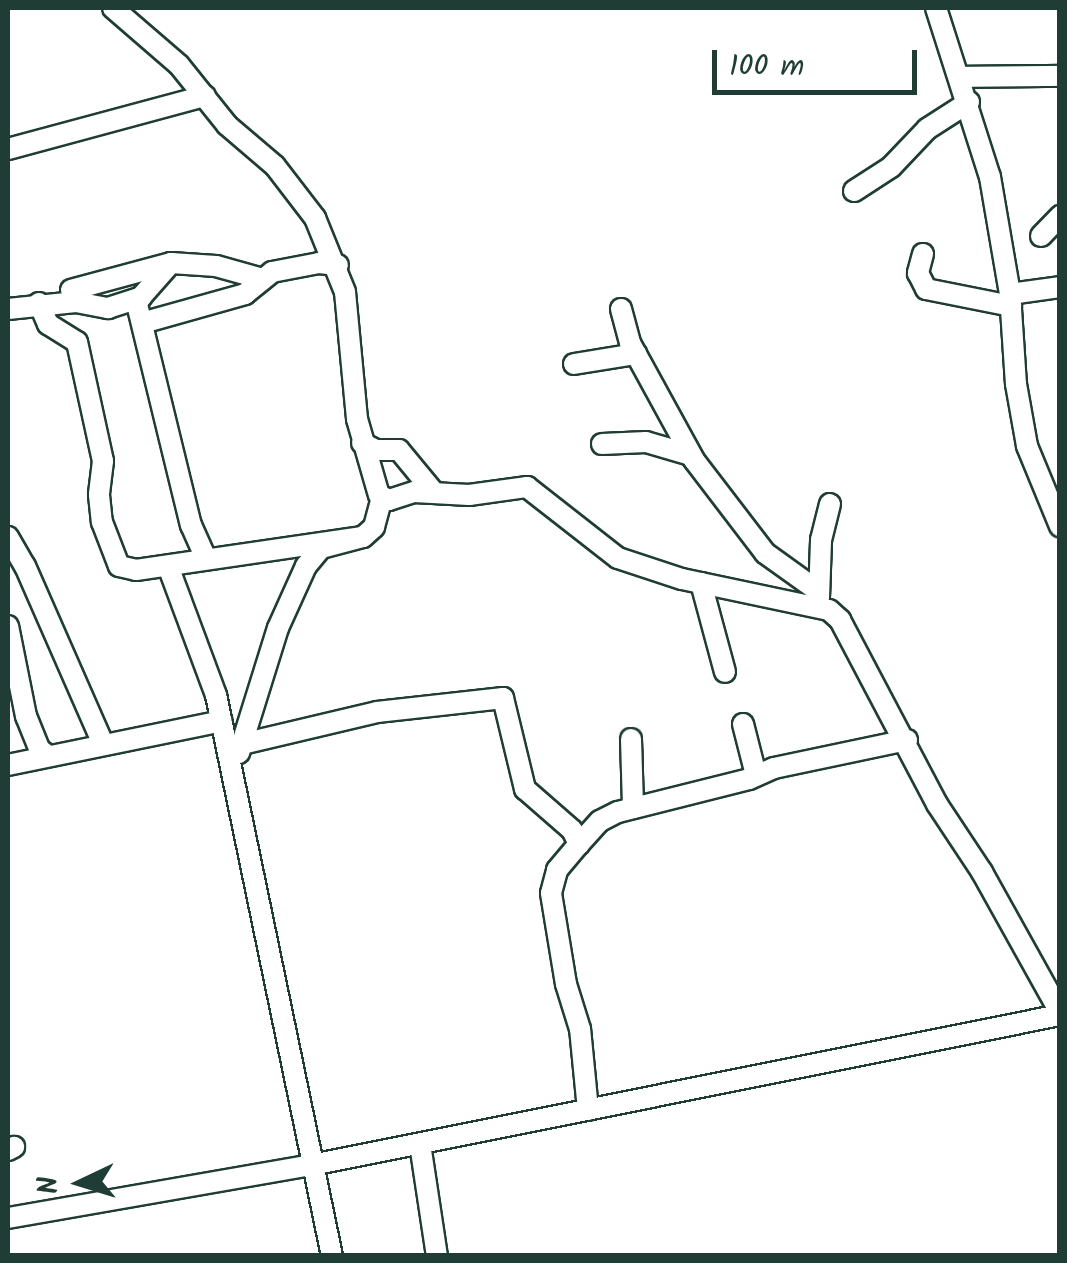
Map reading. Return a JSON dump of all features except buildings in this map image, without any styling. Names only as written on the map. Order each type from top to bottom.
[{"type":"street","points":[[112,8],[180,64],[234,133],[275,166],[297,194],[338,265],[345,292],[362,443],[382,498],[374,526],[364,537],[322,548],[306,566],[278,628],[234,775]]},
{"type":"street","points":[[936,8],[990,176],[1027,446],[1060,526]]},
{"type":"street","points":[[960,77],[1060,76]]},
{"type":"street","points":[[8,150],[205,96]]},
{"type":"street","points":[[854,192],[891,167],[927,129],[969,102]]},
{"type":"street","points":[[1041,236],[1060,216]]},
{"type":"street","points":[[923,254],[918,274],[926,289],[1010,300],[1060,287]]},
{"type":"street","points":[[70,290],[170,263],[216,266],[263,279]]},
{"type":"street","points":[[8,308],[76,302],[98,308],[136,300],[170,263]]},
{"type":"street","points":[[142,323],[245,294],[263,279],[295,267],[338,265]]},
{"type":"street","points":[[136,300],[190,525],[206,558]]},
{"type":"street","points":[[39,303],[48,324],[77,342],[103,461],[99,496],[114,559],[125,569],[364,537]]},
{"type":"street","points":[[8,1217],[317,1164],[1060,1013],[982,872],[938,804],[840,620],[765,554],[692,456],[636,354],[620,309]]},
{"type":"street","points":[[574,364],[636,354]]},
{"type":"street","points":[[602,444],[646,442],[692,456]]},
{"type":"street","points":[[362,443],[376,450],[400,450],[432,490]]},
{"type":"street","points":[[382,498],[393,500],[432,490],[468,495],[528,487],[618,558],[701,583],[819,598]]},
{"type":"street","points":[[819,598],[821,540],[830,504]]},
{"type":"street","points":[[8,538],[25,566],[103,744]]},
{"type":"street","points":[[168,566],[222,721],[261,929],[317,1164],[332,1256]]},
{"type":"street","points":[[701,583],[725,672]]},
{"type":"street","points":[[8,626],[26,716],[39,750],[47,756]]},
{"type":"street","points":[[242,744],[378,712],[504,698],[525,790],[572,830],[578,844]]},
{"type":"street","points":[[8,765],[222,721]]},
{"type":"street","points":[[743,724],[756,775]]},
{"type":"street","points":[[631,740],[633,808]]},
{"type":"street","points":[[588,1110],[580,1029],[566,984],[551,893],[558,870],[578,844],[600,822],[633,808],[906,740]]},
{"type":"street","points":[[420,1144],[437,1256]]}]
